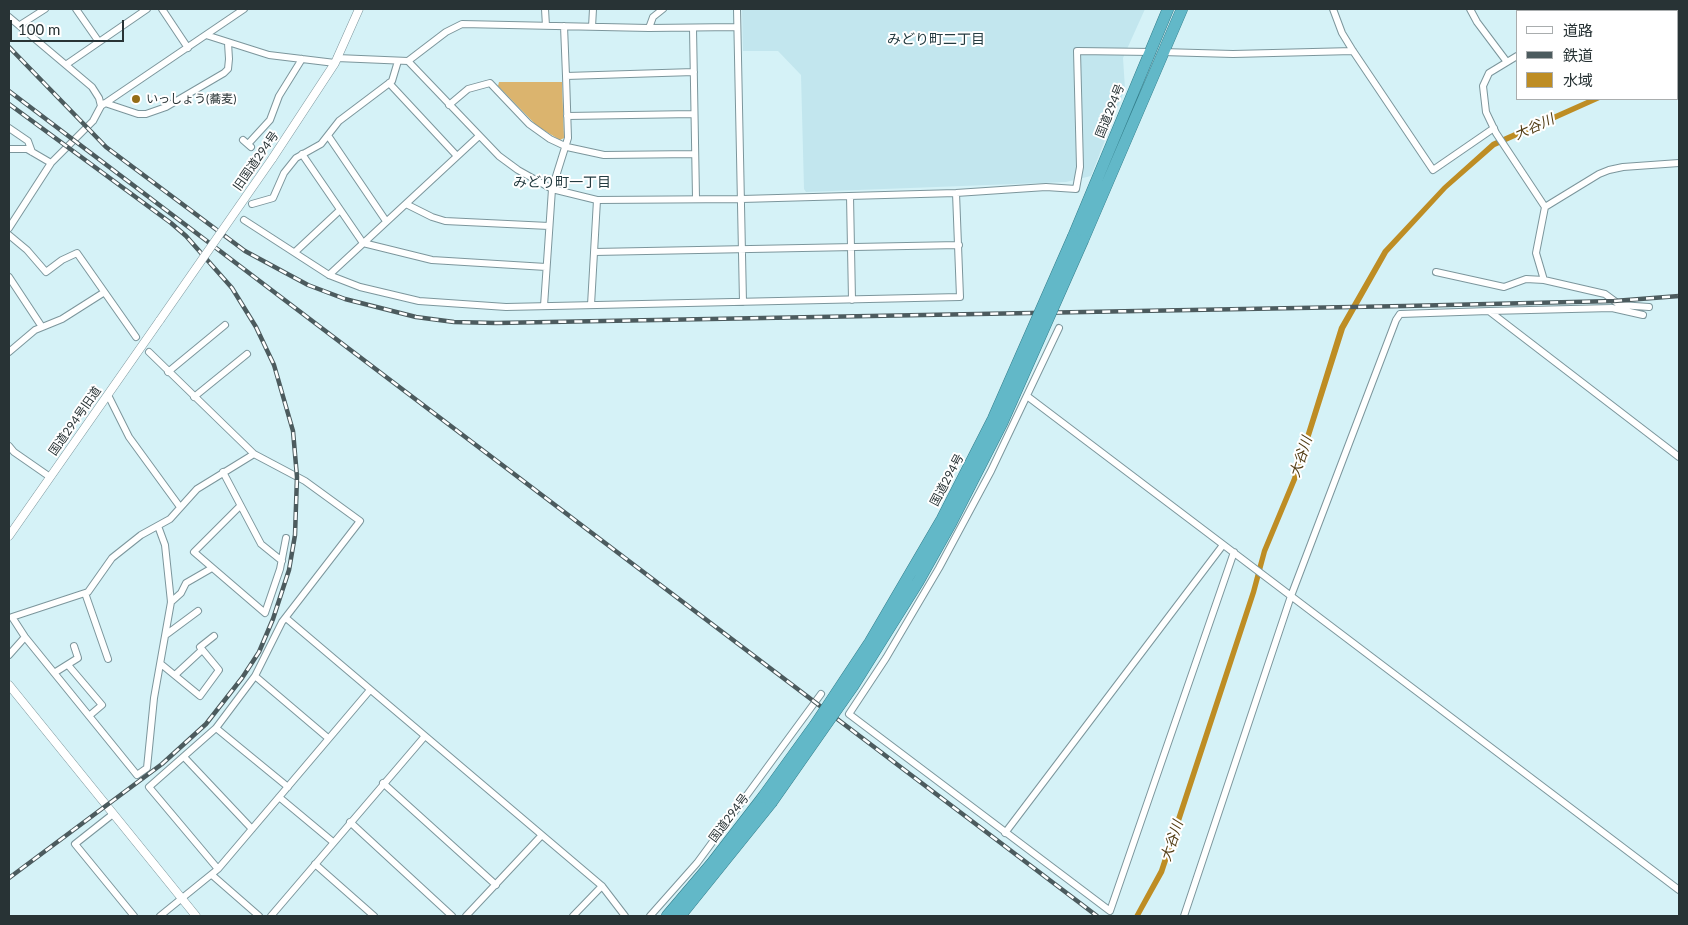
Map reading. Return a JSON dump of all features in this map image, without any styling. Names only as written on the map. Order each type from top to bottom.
[{"type":"highway","name":"国道294号","points":[[1078,239],[1168,9]]},
{"type":"highway","name":"国道294号","points":[[680,916],[767,800],[845,681],[933,535],[993,419],[1078,239],[1182,9]]},
{"type":"highway","name":"国道294号","points":[[667,916],[767,800]]},
{"type":"street","points":[[20,25],[45,9]]},
{"type":"street","points":[[76,9],[99,42]]},
{"type":"street","points":[[67,64],[147,9]]},
{"type":"street","points":[[162,9],[188,48]]},
{"type":"street","points":[[9,228],[51,163],[93,121],[103,105],[244,9]]},
{"type":"street","name":"旧国道294号","points":[[160,320],[272,159],[336,61],[359,9]]},
{"type":"street","points":[[545,9],[546,26]]},
{"type":"street","points":[[592,27],[593,9]]},
{"type":"street","points":[[648,28],[653,17],[663,9]]},
{"type":"street","points":[[737,9],[744,302]]},
{"type":"street","points":[[1333,9],[1342,33],[1353,51],[1432,170],[1495,130]]},
{"type":"street","points":[[1470,9],[1477,22],[1507,62]]},
{"type":"street","points":[[9,17],[92,87],[103,105],[146,114],[166,107],[224,73],[228,64],[228,43]]},
{"type":"street","points":[[206,35],[269,55],[336,61],[408,61],[446,32],[462,24],[648,28],[737,27]]},
{"type":"street","points":[[544,306],[552,189],[567,147],[568,116],[564,26]]},
{"type":"street","points":[[693,28],[696,198]]},
{"type":"street","points":[[408,61],[479,136],[518,170],[552,189],[598,200],[956,193],[1046,187],[1076,189],[1080,167],[1077,51],[1233,54],[1353,51]]},
{"type":"street","points":[[1516,57],[1489,73],[1483,86],[1486,112],[1495,130],[1545,206],[1536,253],[1544,280]]},
{"type":"street","points":[[247,144],[270,120],[279,96],[302,59]]},
{"type":"street","points":[[252,204],[273,198],[284,173],[296,158],[329,137],[339,121],[389,83],[398,61]]},
{"type":"street","points":[[566,76],[694,72]]},
{"type":"street","points":[[389,83],[457,156]]},
{"type":"street","points":[[450,105],[468,89],[490,83],[529,124],[550,139],[567,147],[604,155],[695,154]]},
{"type":"street","points":[[568,116],[694,114]]},
{"type":"street","points":[[9,128],[28,141],[32,152]]},
{"type":"street","points":[[329,275],[479,136]]},
{"type":"street","points":[[329,137],[386,221]]},
{"type":"street","points":[[9,149],[20,148],[32,152],[51,163]]},
{"type":"street","points":[[302,154],[363,243],[432,260],[546,267]]},
{"type":"street","points":[[1545,206],[1599,174],[1610,170],[1623,167],[1679,163]]},
{"type":"street","points":[[244,220],[329,275],[360,287],[418,301],[468,306],[544,306],[960,297],[956,193]]},
{"type":"street","points":[[850,196],[852,300]]},
{"type":"street","points":[[591,305],[598,200]]},
{"type":"street","points":[[406,204],[444,221],[549,226]]},
{"type":"street","points":[[295,252],[340,210]]},
{"type":"street","points":[[9,236],[27,250],[46,272],[62,260],[76,253],[103,293],[128,323],[136,337]]},
{"type":"street","points":[[594,252],[959,245]]},
{"type":"street","points":[[1436,272],[1504,287],[1526,279],[1544,280],[1606,294],[1620,305],[1649,307]]},
{"type":"street","points":[[9,277],[42,326]]},
{"type":"street","points":[[9,352],[42,326],[62,319],[103,293]]},
{"type":"street","points":[[1184,916],[1289,595],[1396,320],[1400,314],[1612,308],[1643,314]]},
{"type":"street","points":[[1489,311],[1679,457]]},
{"type":"street","name":"国道294号旧道","points":[[9,536],[160,320]]},
{"type":"street","points":[[168,372],[225,325]]},
{"type":"street","points":[[1059,328],[991,471],[935,576],[849,714],[1110,911],[1234,552]]},
{"type":"street","points":[[149,352],[194,398],[254,454],[305,481],[360,521],[282,622],[255,676],[216,728],[185,758],[149,787],[218,870]]},
{"type":"street","points":[[194,398],[247,354]]},
{"type":"street","points":[[108,395],[129,437],[180,507]]},
{"type":"street","points":[[1027,396],[1679,890]]},
{"type":"street","points":[[9,446],[14,452],[50,477]]},
{"type":"street","points":[[158,526],[165,545],[171,602],[149,739],[147,768],[137,775],[25,637],[12,617],[85,592],[112,558],[141,535],[170,519],[197,489],[254,454]]},
{"type":"street","points":[[223,472],[261,544],[282,561]]},
{"type":"street","points":[[240,506],[194,552],[265,613],[282,561],[286,538]]},
{"type":"street","points":[[1005,833],[1223,545]]},
{"type":"street","points":[[171,602],[181,593],[186,582],[212,568]]},
{"type":"street","points":[[85,592],[108,659]]},
{"type":"street","points":[[167,634],[198,610]]},
{"type":"street","points":[[286,618],[602,886],[625,916]]},
{"type":"street","points":[[161,664],[200,696],[219,670],[200,647],[214,636]]},
{"type":"street","points":[[9,655],[25,637]]},
{"type":"street","points":[[54,673],[78,658],[74,646]]},
{"type":"street","points":[[175,675],[202,650]]},
{"type":"street","points":[[68,664],[102,705],[89,716]]},
{"type":"street","points":[[255,676],[328,738]]},
{"type":"street","points":[[9,685],[196,916]]},
{"type":"street","points":[[160,916],[218,870],[370,690]]},
{"type":"street","points":[[650,916],[697,863],[821,694]]},
{"type":"street","points":[[216,728],[288,787]]},
{"type":"street","points":[[271,916],[425,736]]},
{"type":"street","points":[[185,758],[252,829]]},
{"type":"street","points":[[384,784],[496,885]]},
{"type":"street","points":[[279,797],[333,842]]},
{"type":"street","points":[[112,814],[75,844],[134,916]]},
{"type":"street","points":[[350,822],[452,916]]},
{"type":"street","points":[[466,916],[541,836]]},
{"type":"street","points":[[315,864],[374,916]]},
{"type":"street","points":[[212,875],[259,916]]},
{"type":"street","points":[[573,916],[602,886]]},
{"type":"shaded area","points":[[742,9],[1145,9],[1123,58],[1125,89],[1091,176],[1066,182],[806,192],[804,189],[801,75],[778,51],[743,51]]},
{"type":"shaded area","points":[[499,82],[562,82],[564,138],[560,140],[537,126],[498,86]]},
{"type":"water","name":"大谷川","points":[[1587,100],[1600,100],[1495,147],[1447,189],[1388,253],[1345,329],[1297,480],[1267,552],[1256,593],[1164,873],[1140,916],[1134,916],[1159,870],[1251,591],[1262,550],[1292,478],[1339,327],[1383,250],[1443,186],[1492,142]]},
{"type":"railway","points":[[9,47],[106,147],[245,251],[308,285],[345,299],[416,317],[454,322],[496,323],[1405,306],[1614,301],[1679,296]]},
{"type":"railway","points":[[9,91],[1097,916]]},
{"type":"railway","points":[[9,104],[171,223],[186,236],[232,288],[256,327],[274,365],[293,431],[297,477],[295,535],[289,570],[273,619],[259,652],[242,678],[206,724],[162,764],[9,878]]},
{"type":"place","name":"いっしょう(蕎麦)","points":[[136,99]]},
{"type":"district","name":"みどり町二丁目","points":[[936,39]]},
{"type":"district","name":"みどり町一丁目","points":[[562,182]]}]
